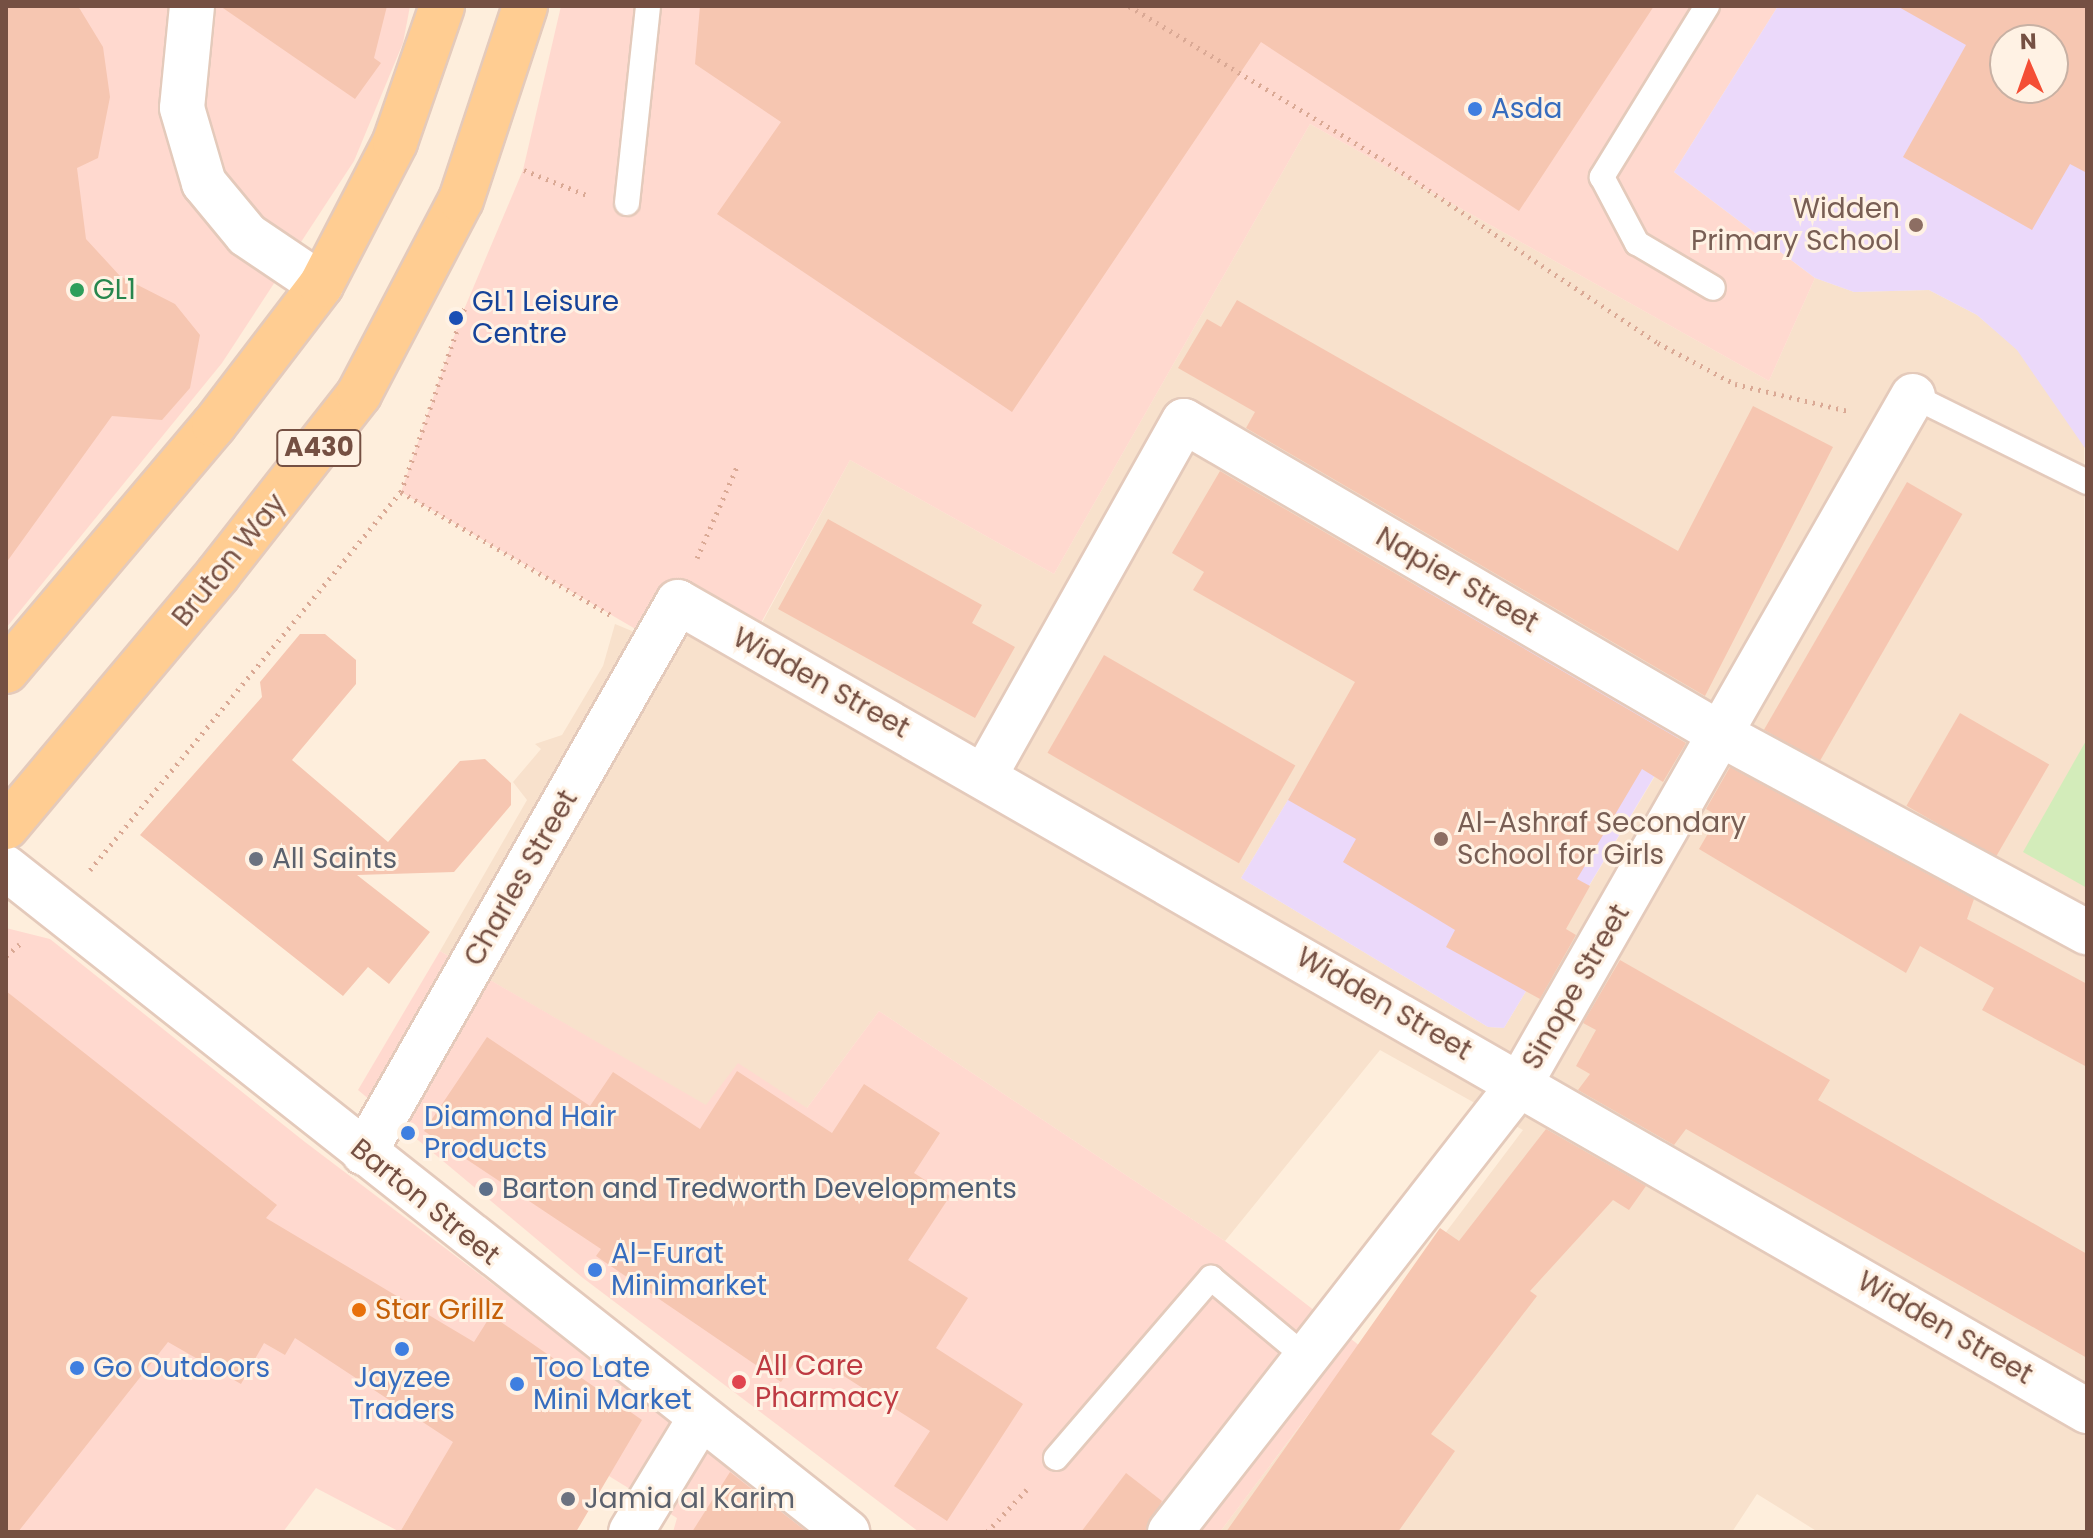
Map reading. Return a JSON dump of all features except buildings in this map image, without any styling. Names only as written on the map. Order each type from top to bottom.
[{"type":"main road","points":[[6,671],[214,425],[321,285],[395,142],[442,6]]},
{"type":"main road","name":"Bruton Way","points":[[6,827],[218,574],[359,394],[461,200],[525,6]]},
{"type":"street","points":[[192,6],[182,108],[204,183],[247,235],[321,285]]},
{"type":"street","name":"Sinope Street","points":[[1170,1532],[1308,1359],[1521,1082],[1906,410]]},
{"type":"street","name":"Napier Street","points":[[985,775],[1184,421],[1722,735],[2087,932]]},
{"type":"street","name":"Charles Street","points":[[364,1153],[678,602]]},
{"type":"street","name":"Widden Street","points":[[678,602],[1521,1082],[2087,1411]]},
{"type":"street","name":"Barton Street","points":[[6,868],[699,1420],[847,1532]]},
{"type":"street","points":[[631,1532],[699,1420]]},
{"type":"lane","points":[[627,203],[648,6]]},
{"type":"lane","points":[[1707,6],[1602,177],[1637,243],[1713,288]]},
{"type":"lane","points":[[1906,410],[2087,482]]},
{"type":"lane","points":[[1056,1458],[1211,1278],[1308,1359]]},
{"type":"path","points":[[1129,6],[1382,159],[1658,343],[1735,384],[1906,410]]},
{"type":"path","points":[[523,170],[581,194],[627,203]]},
{"type":"path","points":[[678,602],[737,467]]},
{"type":"path","points":[[148,792],[401,492],[656,641]]},
{"type":"path","points":[[987,1532],[1056,1458]]},
{"type":"shaded area","points":[[6,6],[410,6],[403,43],[354,161],[222,363],[6,628]]},
{"type":"shaded area","points":[[561,6],[1778,6],[1674,172],[1815,278],[1769,381],[1310,124],[1054,574],[850,460],[750,643],[678,603],[656,641],[401,492],[460,319],[523,170]]},
{"type":"shaded area","name":"Widden Primary School","points":[[1778,6],[2087,6],[2087,451],[2017,350],[1977,315],[1929,290],[1854,292],[1815,278],[1674,172]]},
{"type":"shaded area","points":[[1310,124],[1769,381],[1815,278],[1854,292],[1929,290],[1977,315],[2017,349],[2084,442],[2087,1532],[1818,1532],[1757,1494],[1732,1532],[1220,1532],[1523,1130],[1380,1050],[1225,1241],[879,1011],[807,1108],[706,1106],[440,951],[527,800],[513,782],[541,749],[535,744],[562,735],[603,666],[615,624],[656,641],[678,602],[751,643],[850,460],[1054,574]],"holes":[[[1679,736],[1504,1028],[1488,1027],[1241,878],[1288,800]]]},
{"type":"shaded area","name":"Al-Ashraf Secondary School for Girls","points":[[1419,582],[1679,735],[1504,1028],[1488,1027],[1241,878]]},
{"type":"shaded area","points":[[6,928],[50,939],[305,1142],[820,1532],[673,1532],[677,1518],[570,1452],[413,1510],[400,1532],[316,1488],[283,1532],[6,1532]]},
{"type":"shaded area","points":[[440,951],[706,1105],[738,1063],[807,1108],[879,1011],[1225,1241],[1360,1346],[1220,1532],[919,1532],[583,1278],[358,1090]]},
{"type":"green space","points":[[2087,739],[2087,888],[2023,852]]},
{"type":"place","name":"Asda","points":[[1475,109]]},
{"type":"place","name":"Widden Primary School","points":[[1916,225]]},
{"type":"place","name":"GL1","points":[[77,290]]},
{"type":"place","name":"GL1 Leisure Centre","points":[[456,318]]},
{"type":"place","name":"Al-Ashraf Secondary School for Girls","points":[[1441,839]]},
{"type":"place","name":"All Saints","points":[[256,859]]},
{"type":"place","name":"Diamond Hair Products","points":[[408,1133]]},
{"type":"place","name":"Barton and Tredworth Developments","points":[[486,1189]]},
{"type":"place","name":"Al-Furat Minimarket","points":[[595,1270]]},
{"type":"place","name":"Star Grillz","points":[[359,1310]]},
{"type":"place","name":"Jayzee Traders","points":[[402,1349]]},
{"type":"place","name":"Go Outdoors","points":[[77,1368]]},
{"type":"place","name":"All Care Pharmacy","points":[[739,1382]]},
{"type":"place","name":"Too Late Mini Market","points":[[517,1384]]},
{"type":"place","name":"Jamia al Karim","points":[[568,1499]]}]
